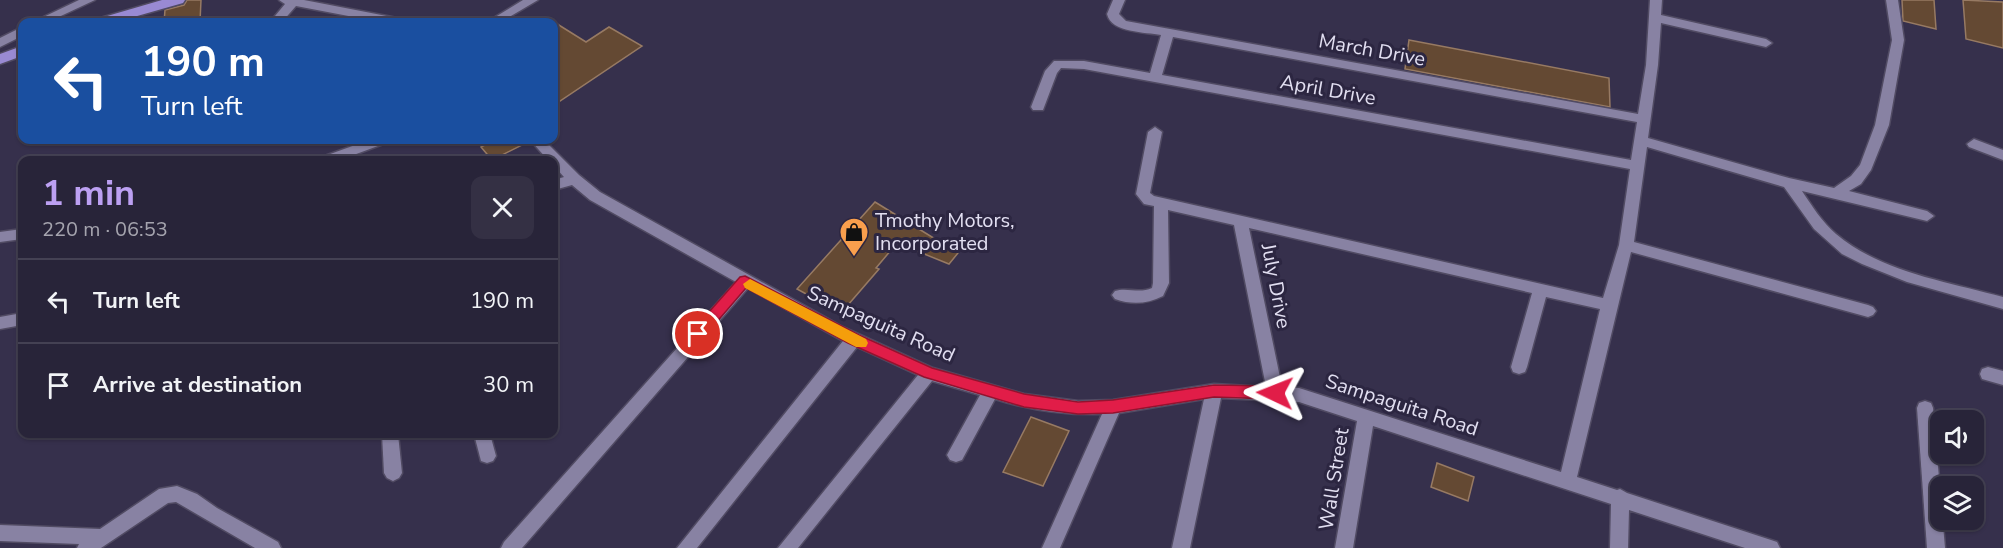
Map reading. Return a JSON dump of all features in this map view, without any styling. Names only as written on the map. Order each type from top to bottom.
[{"type":"highway","points":[[116,18],[178,0]]},
{"type":"highway","points":[[0,59],[18,52]]},
{"type":"street","points":[[48,18],[89,0]]},
{"type":"street","points":[[500,18],[532,0]]},
{"type":"street","name":"March Drive","points":[[1119,0],[1113,14],[1117,22],[1644,118]]},
{"type":"street","points":[[1567,481],[1609,304],[1626,245],[1652,65],[1656,0]]},
{"type":"street","points":[[1836,193],[1848,187],[1866,167],[1882,125],[1898,40],[1892,0]]},
{"type":"street","points":[[278,18],[289,1],[376,18]]},
{"type":"street","points":[[1656,18],[1766,43]]},
{"type":"street","points":[[0,43],[18,33]]},
{"type":"street","points":[[1155,79],[1168,33]]},
{"type":"street","name":"April Drive","points":[[1038,106],[1051,70],[1058,64],[1084,64],[1155,79],[1638,166]]},
{"type":"street","points":[[1155,132],[1143,194],[1149,200],[1241,223],[1609,304]]},
{"type":"street","points":[[1641,141],[1790,183],[1927,216]]},
{"type":"street","points":[[338,156],[370,144]]},
{"type":"street","name":"Sampaguita Road","points":[[540,144],[552,156]]},
{"type":"street","points":[[1974,144],[2003,155]]},
{"type":"street","name":"Sampaguita Road","points":[[558,163],[574,179],[595,195],[745,281],[854,339],[929,373],[1024,401],[1067,406],[1113,407],[1214,391],[1299,395],[1620,497],[1771,548]]},
{"type":"street","points":[[558,184],[574,179]]},
{"type":"street","points":[[1790,183],[1817,223],[1831,238],[1851,252],[1875,265],[2003,303]]},
{"type":"street","points":[[1120,295],[1146,298],[1158,292],[1161,284],[1161,203]]},
{"type":"street","name":"July Drive","points":[[1241,223],[1275,393]]},
{"type":"street","points":[[0,237],[18,235]]},
{"type":"street","points":[[1626,245],[1868,311]]},
{"type":"street","points":[[510,548],[745,281]]},
{"type":"street","points":[[1519,367],[1541,289]]},
{"type":"street","points":[[0,323],[18,320]]},
{"type":"street","points":[[686,548],[854,339]]},
{"type":"street","points":[[787,548],[929,373]]},
{"type":"street","points":[[956,455],[991,391]]},
{"type":"street","points":[[1181,548],[1214,391]]},
{"type":"street","points":[[1051,548],[1113,407]]},
{"type":"street","points":[[1925,408],[1936,548]]},
{"type":"street","name":"Wall Street","points":[[1344,548],[1365,416]]},
{"type":"street","points":[[390,438],[393,473]]},
{"type":"street","points":[[483,438],[487,456]]},
{"type":"street","points":[[0,533],[94,543],[165,495],[177,494],[272,548]]},
{"type":"street","points":[[1620,497],[1620,548]]},
{"type":"building","points":[[187,0],[201,0],[200,18],[164,18],[165,10],[184,5]]},
{"type":"building","points":[[1902,0],[1934,0],[1936,29],[1903,21]]},
{"type":"building","points":[[1963,0],[2003,2],[2003,48],[1966,39]]},
{"type":"building","points":[[558,24],[586,42],[609,27],[642,46],[558,102]]},
{"type":"building","points":[[1409,40],[1609,78],[1610,107],[1405,69]]},
{"type":"building","points":[[487,144],[524,144],[500,156],[489,156],[481,147]]},
{"type":"building","name":"Tmothy Motors, Incorporated","points":[[875,202],[958,253],[949,264],[897,243],[876,268],[879,269],[841,313],[797,289]]},
{"type":"building","points":[[1031,417],[1069,431],[1043,486],[1003,472]]},
{"type":"building","points":[[1437,463],[1474,477],[1468,501],[1431,487]]},
{"type":"slow traffic","points":[[750,284],[861,343]]},
{"type":"place","name":"Tmothy Motors, Incorporated","points":[[854,258]]},
{"type":"route","points":[[698,334],[745,281],[835,330],[929,373],[1024,401],[1078,408],[1113,407],[1214,391],[1275,393]]}]
